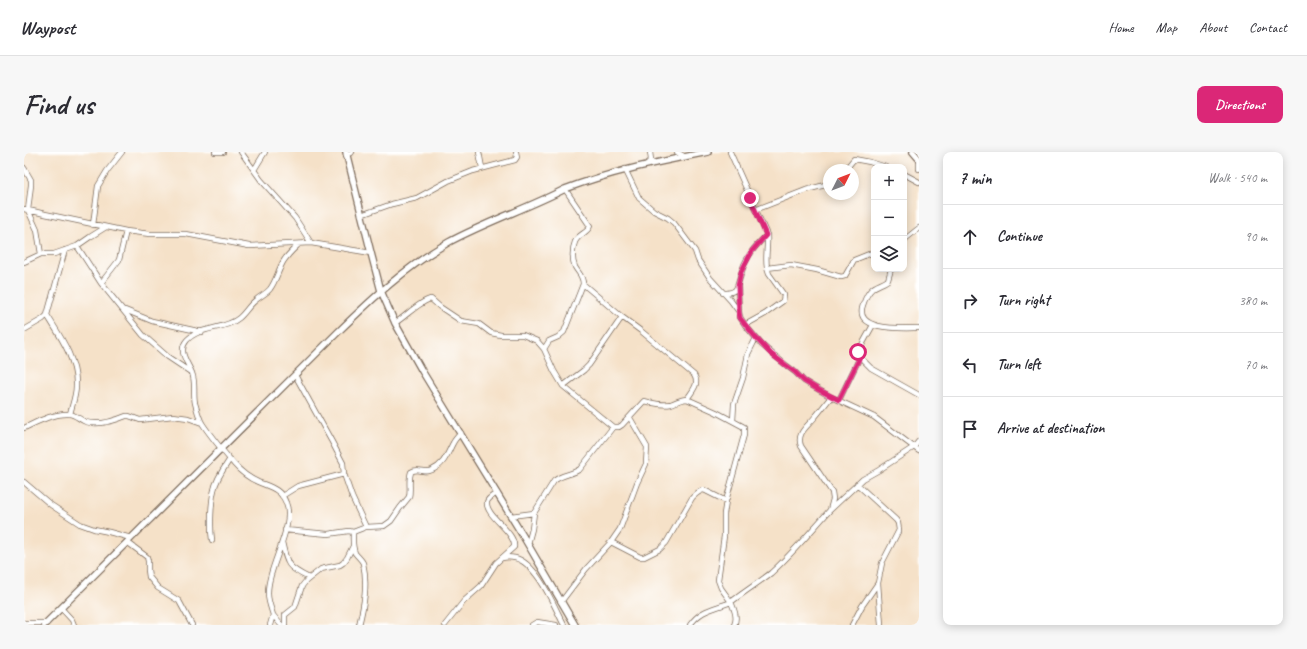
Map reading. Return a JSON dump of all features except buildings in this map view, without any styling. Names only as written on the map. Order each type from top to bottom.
[{"type":"street","points":[[93,224],[98,186],[122,152]]},
{"type":"street","points":[[215,152],[223,152]]},
{"type":"street","points":[[241,152],[254,170],[295,218],[311,243]]},
{"type":"street","points":[[254,170],[265,152]]},
{"type":"street","points":[[479,152],[482,168]]},
{"type":"street","points":[[362,215],[392,204],[417,198],[448,181],[482,168],[515,160],[518,158],[516,152]]},
{"type":"street","points":[[647,164],[650,160],[650,152]]},
{"type":"street","points":[[677,152],[686,157]]},
{"type":"street","points":[[24,623],[47,623],[338,332],[381,291],[415,264],[451,241],[565,189],[625,169],[708,152]]},
{"type":"street","points":[[730,152],[766,235],[768,245],[766,259],[769,274],[784,295],[783,301],[765,314],[745,325]]},
{"type":"street","points":[[913,152],[919,159]]},
{"type":"street","points":[[348,153],[370,253],[381,291],[395,324],[422,371],[528,544],[575,625]]},
{"type":"street","points":[[850,164],[854,159],[876,164]]},
{"type":"street","points":[[919,163],[919,169]]},
{"type":"street","points":[[24,168],[31,180],[26,209],[37,230],[42,254]]},
{"type":"street","points":[[625,169],[639,198],[654,211],[668,218],[674,223],[695,251],[704,270],[739,312]]},
{"type":"street","points":[[907,176],[919,182]]},
{"type":"street","points":[[756,210],[806,190],[823,186]]},
{"type":"street","points":[[544,349],[549,341],[558,337],[564,332],[583,284],[582,277],[574,264],[573,251],[576,239],[589,230],[590,226],[565,189]]},
{"type":"street","points":[[26,209],[126,231],[150,234],[186,234],[249,246],[311,243],[370,253]]},
{"type":"street","points":[[24,261],[42,254],[54,254],[77,246],[106,227]]},
{"type":"street","points":[[907,238],[919,228]]},
{"type":"street","points":[[101,283],[119,260],[126,231]]},
{"type":"street","points":[[766,235],[752,251],[745,262],[740,276],[738,286],[740,318],[771,354],[795,372],[804,381],[831,397],[874,417],[919,451]]},
{"type":"street","points":[[281,625],[273,615],[268,594],[275,560],[282,541],[289,510],[282,496],[270,486],[247,476],[236,466],[202,422],[195,403],[192,373],[185,359],[183,348],[188,339],[194,335],[231,323],[239,318],[255,300],[268,291],[273,285],[285,258],[299,244]]},
{"type":"street","points":[[77,246],[101,283],[143,335],[168,357],[192,373]]},
{"type":"street","points":[[24,330],[47,315],[65,250]]},
{"type":"street","points":[[767,268],[791,265],[843,277],[854,260],[871,253]]},
{"type":"street","points":[[890,272],[888,280],[870,290],[862,309],[864,318],[873,324],[894,328],[919,328]]},
{"type":"street","points":[[583,284],[694,375],[697,383],[687,399]]},
{"type":"street","points":[[723,293],[732,292],[736,290],[738,286]]},
{"type":"street","points":[[395,324],[417,306],[431,299],[461,321],[479,324],[491,333],[501,335],[522,335],[532,338],[541,344],[554,372],[563,386],[613,428],[619,428],[630,418],[644,401],[659,404],[670,404],[682,399],[687,399],[743,426],[744,432],[726,501],[724,514],[724,536],[718,580],[721,588],[731,602],[736,618],[734,625]]},
{"type":"street","points":[[121,308],[136,316],[152,321],[202,332]]},
{"type":"street","points":[[47,315],[65,346],[76,379],[76,394],[70,414]]},
{"type":"street","points":[[563,386],[589,365],[622,317]]},
{"type":"street","points":[[839,400],[859,359],[858,355],[863,342],[873,324]]},
{"type":"street","points":[[733,421],[734,404],[743,378],[748,354],[756,338]]},
{"type":"street","points":[[858,355],[871,368],[919,395]]},
{"type":"street","points":[[295,375],[343,463],[344,474],[352,497],[366,527]]},
{"type":"street","points":[[830,510],[833,498],[832,492],[801,446],[800,441],[802,431],[813,420],[831,397]]},
{"type":"street","points":[[24,428],[47,418],[70,414],[91,423],[105,422],[126,416],[142,420],[173,416],[202,422]]},
{"type":"street","points":[[561,602],[586,569],[611,542],[620,529],[637,483],[646,464],[648,456],[647,447],[630,418]]},
{"type":"street","points":[[528,544],[534,513],[554,481],[558,477],[575,472],[580,468],[613,428]]},
{"type":"street","points":[[285,530],[328,534],[349,531],[353,532],[366,527],[379,527],[388,524],[409,497],[409,478],[411,472],[417,470],[429,471],[439,466],[447,458],[454,441],[460,433]]},
{"type":"street","points":[[690,625],[701,612],[731,602],[759,582],[784,560],[830,510],[857,484],[914,447],[919,442]]},
{"type":"street","points":[[212,540],[210,529],[214,489],[220,474],[230,459]]},
{"type":"street","points":[[282,496],[298,486],[344,474]]},
{"type":"street","points":[[24,482],[51,505],[80,524],[109,532],[129,540],[147,558],[149,577],[158,588],[179,601],[192,625]]},
{"type":"street","points":[[857,484],[896,520],[899,526],[899,530],[882,563],[878,583],[881,625]]},
{"type":"street","points":[[611,542],[636,556],[644,557],[660,549],[666,544],[696,493],[704,490],[726,501]]},
{"type":"street","points":[[445,625],[464,601],[480,586],[496,563],[513,548],[514,544],[504,528],[496,520],[487,501],[497,493]]},
{"type":"street","points":[[511,516],[534,513]]},
{"type":"street","points":[[353,532],[353,546],[362,561],[365,577],[365,592],[359,625]]},
{"type":"street","points":[[282,541],[288,563],[295,570],[309,578]]},
{"type":"street","points":[[285,625],[285,615],[295,607],[302,586],[309,578],[321,569],[340,565],[347,558],[353,546]]},
{"type":"street","points":[[502,558],[513,557],[519,559],[532,569],[554,603],[564,625]]},
{"type":"street","points":[[852,625],[862,606],[878,583]]},
{"type":"street","points":[[61,608],[72,620],[74,625]]},
{"type":"street","points":[[270,625],[273,615]]},
{"type":"street","points":[[532,625],[537,622],[556,625]]},
{"type":"route","points":[[750,198],[766,235],[752,251],[741,272],[738,286],[740,318],[771,354],[795,372],[804,381],[839,400],[859,359],[858,352]]}]
